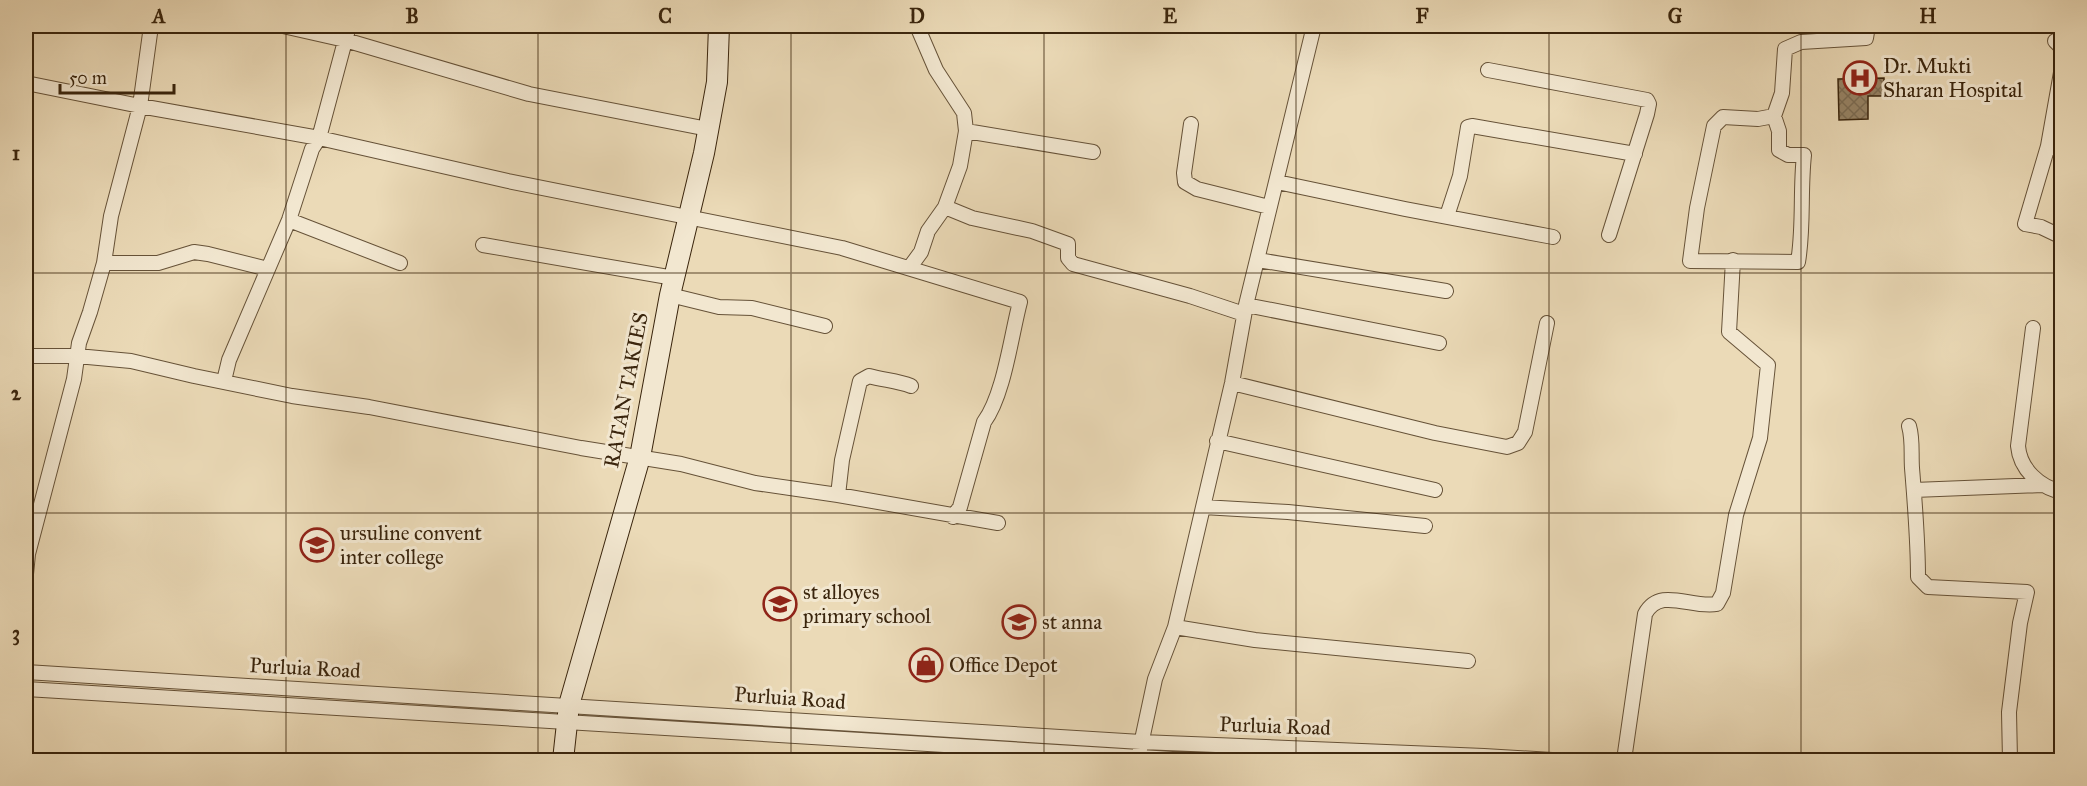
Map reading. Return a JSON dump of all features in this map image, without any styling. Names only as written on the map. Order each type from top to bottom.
[{"type":"street","points":[[26,574],[28,554],[74,379],[79,343],[104,264],[111,216],[140,106],[151,26]]},
{"type":"street","points":[[283,26],[345,40],[529,94],[708,129]]},
{"type":"street","points":[[224,381],[229,360],[289,220],[312,149],[319,138],[349,26]]},
{"type":"street","name":"RATAN TAKIES","points":[[563,760],[568,714],[640,457],[672,286],[690,217],[717,82],[719,26]]},
{"type":"street","points":[[910,267],[921,252],[928,231],[945,207],[960,166],[966,131],[964,113],[936,70],[917,26]]},
{"type":"street","points":[[1139,758],[1155,679],[1175,627],[1232,383],[1245,310],[1314,26]]},
{"type":"street","points":[[1774,116],[1758,119],[1723,117],[1714,126],[1697,208],[1690,261],[1798,262],[1803,236],[1801,186],[1804,155],[1788,155],[1779,150],[1779,131],[1774,116],[1782,93],[1785,49],[1801,42],[1866,38],[1868,26]]},
{"type":"street","points":[[2061,67],[2048,146],[2025,224],[2041,227],[2061,237]]},
{"type":"street","points":[[1488,70],[1647,100],[1649,104],[1647,114],[1610,235]]},
{"type":"street","points":[[26,83],[319,138],[508,181],[842,248],[1020,302],[1010,351],[991,412],[984,422],[960,507],[953,517]]},
{"type":"street","points":[[1191,124],[1184,173],[1185,182],[1197,189],[1269,207]]},
{"type":"street","points":[[1447,216],[1460,176],[1468,127],[1635,154]]},
{"type":"street","points":[[966,131],[1093,152]]},
{"type":"street","points":[[2048,146],[2061,150]]},
{"type":"street","points":[[1277,182],[1554,237]]},
{"type":"street","points":[[945,207],[972,218],[1032,231],[1068,244],[1068,258],[1073,264],[1245,310],[1439,343]]},
{"type":"street","points":[[289,220],[400,264]]},
{"type":"street","points":[[483,245],[672,286],[719,307],[753,308],[825,326]]},
{"type":"street","points":[[104,264],[158,263],[194,252],[268,268]]},
{"type":"street","points":[[1258,260],[1446,291]]},
{"type":"street","points":[[1624,760],[1645,614],[1650,603],[1662,598],[1707,606],[1717,604],[1723,593],[1736,515],[1760,438],[1768,365],[1729,332],[1733,260]]},
{"type":"street","points":[[1232,383],[1507,447],[1518,443],[1526,432],[1547,323]]},
{"type":"street","points":[[2033,328],[2018,446],[2019,456],[2023,463],[2042,485]]},
{"type":"street","points":[[26,356],[77,356],[131,361],[292,396],[369,407],[581,448],[681,464],[755,483],[998,523]]},
{"type":"street","points":[[838,495],[842,460],[860,381],[869,376],[911,386]]},
{"type":"street","points":[[1909,426],[1913,439],[1918,577],[1928,587],[2026,592],[2008,712],[2010,760]]},
{"type":"street","points":[[1217,441],[1435,490]]},
{"type":"street","points":[[1914,490],[2042,485],[2061,492]]},
{"type":"street","points":[[1203,507],[1288,512],[1425,526]]},
{"type":"street","points":[[1175,627],[1255,640],[1468,661]]},
{"type":"street","name":"Purluia Road","points":[[26,672],[1189,760]]},
{"type":"street","name":"Purluia Road","points":[[26,689],[1552,760]]},
{"type":"building","points":[[1884,78],[1884,96],[1868,96],[1868,119],[1839,120],[1838,79]]},
{"type":"place","name":"Dr. Mukti Sharan Hospital","points":[[1860,78]]},
{"type":"place","name":"ursuline convent inter college","points":[[317,545]]},
{"type":"place","name":"st alloyes primary school","points":[[780,604]]},
{"type":"place","name":"st anna","points":[[1019,622]]},
{"type":"place","name":"Office Depot","points":[[926,665]]}]
